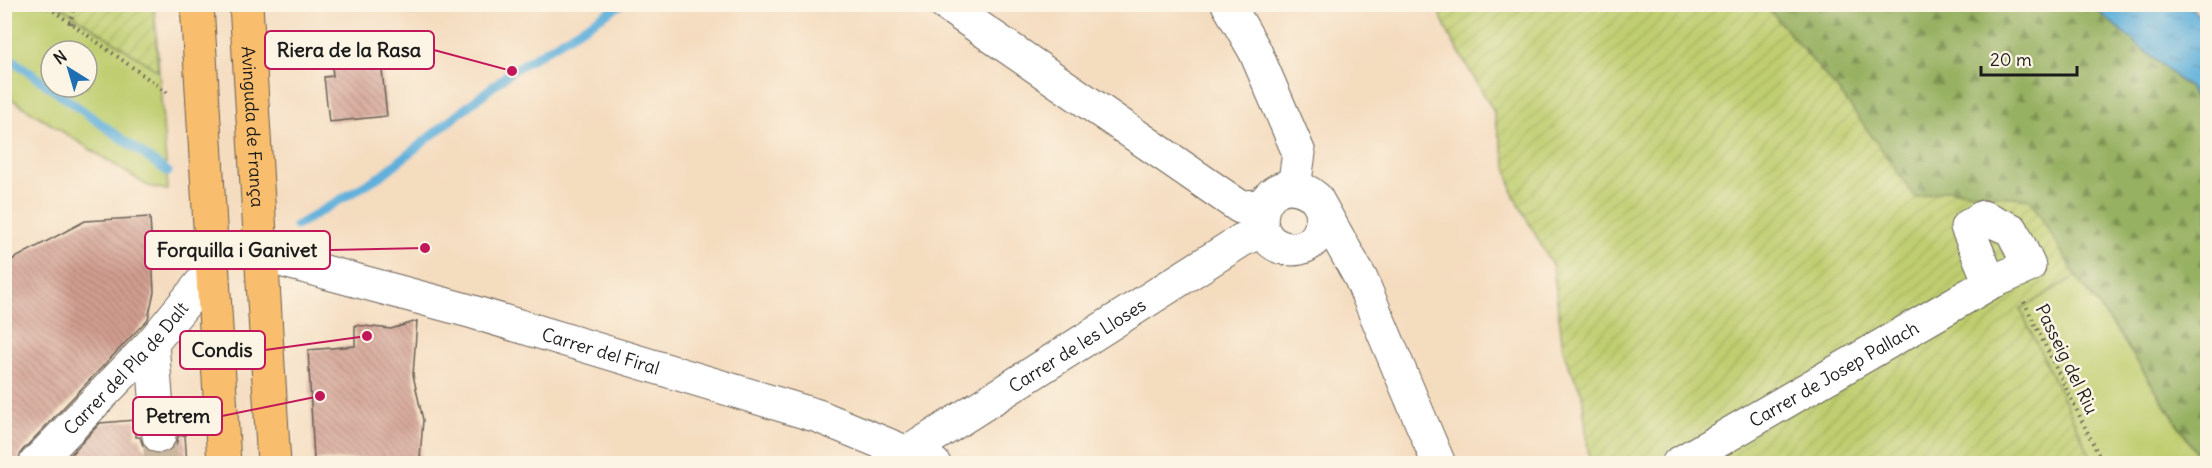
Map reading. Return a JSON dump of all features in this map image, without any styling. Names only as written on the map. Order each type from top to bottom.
[{"type":"main road","points":[[197,4],[224,464]]},
{"type":"main road","name":"Avinguda de França","points":[[246,4],[274,464]]},
{"type":"street","points":[[945,4],[1240,207],[1263,219]]},
{"type":"street","points":[[1228,4],[1255,51],[1299,153],[1294,187]]},
{"type":"street","points":[[1322,210],[1321,230],[1315,239],[1298,249],[1277,246],[1269,240],[1263,219],[1268,198],[1284,188],[1294,187],[1306,190],[1316,198],[1361,279],[1439,464]]},
{"type":"street","name":"Carrer de les Lloses","points":[[911,460],[1242,240],[1263,219]]},
{"type":"street","name":"Carrer del Firal","points":[[262,255],[477,313],[818,416],[911,460]]},
{"type":"street","name":"Carrer del Pla de Dalt","points":[[35,464],[152,343],[213,270]]},
{"type":"street","name":"Carrer de Josep Pallach","points":[[1678,464],[1990,283]]},
{"type":"street","points":[[152,343],[159,436]]},
{"type":"path","points":[[44,4],[174,97]]},
{"type":"path","points":[[71,24],[74,4]]},
{"type":"path","name":"Passeig del Riu","points":[[1990,283],[2023,300],[2103,464]]},
{"type":"green space","points":[[4,5],[154,5],[168,190],[148,186],[5,95]]},
{"type":"green space","points":[[58,5],[154,5],[158,71]]},
{"type":"green space","points":[[1436,5],[1765,5],[1845,99],[1916,198],[1947,190],[2030,199],[2076,276],[2020,309],[2094,463],[1593,463],[1589,458],[1582,393],[1563,349],[1553,267],[1513,194],[1493,110],[1450,37]]},
{"type":"green space","points":[[1765,5],[2091,5],[2190,89],[2208,120],[2207,463],[2203,463],[2118,332],[2076,276],[2030,199],[1947,190],[1916,198],[1845,99]]},
{"type":"green space","points":[[2076,276],[2118,332],[2203,463],[2094,463],[2020,309]]},
{"type":"water","points":[[2091,5],[2190,5],[2207,27],[2207,120],[2190,89]]},
{"type":"building","points":[[378,34],[387,116],[329,122],[324,77],[333,76],[329,39]]},
{"type":"building","points":[[150,217],[154,292],[148,319],[22,451],[17,464],[4,464],[4,264],[85,221]]},
{"type":"building","points":[[417,321],[413,375],[423,420],[420,458],[314,460],[308,350],[355,346],[355,325],[391,329]]},
{"type":"building","points":[[135,420],[136,437],[140,437],[143,446],[151,453],[160,455],[169,452],[176,445],[178,436],[185,435],[187,464],[62,464],[100,423]]},
{"type":"waterway","points":[[296,226],[382,175],[512,71],[622,4]]},
{"type":"waterway","points":[[4,54],[168,172]]},
{"type":"tunnel","points":[[159,436],[161,464]]},
{"type":"place","name":"Riera de la Rasa","points":[[512,71]]},
{"type":"place","name":"Forquilla i Ganivet","points":[[425,248]]},
{"type":"place","name":"Condis","points":[[367,336]]},
{"type":"place","name":"Petrem","points":[[320,396]]}]
